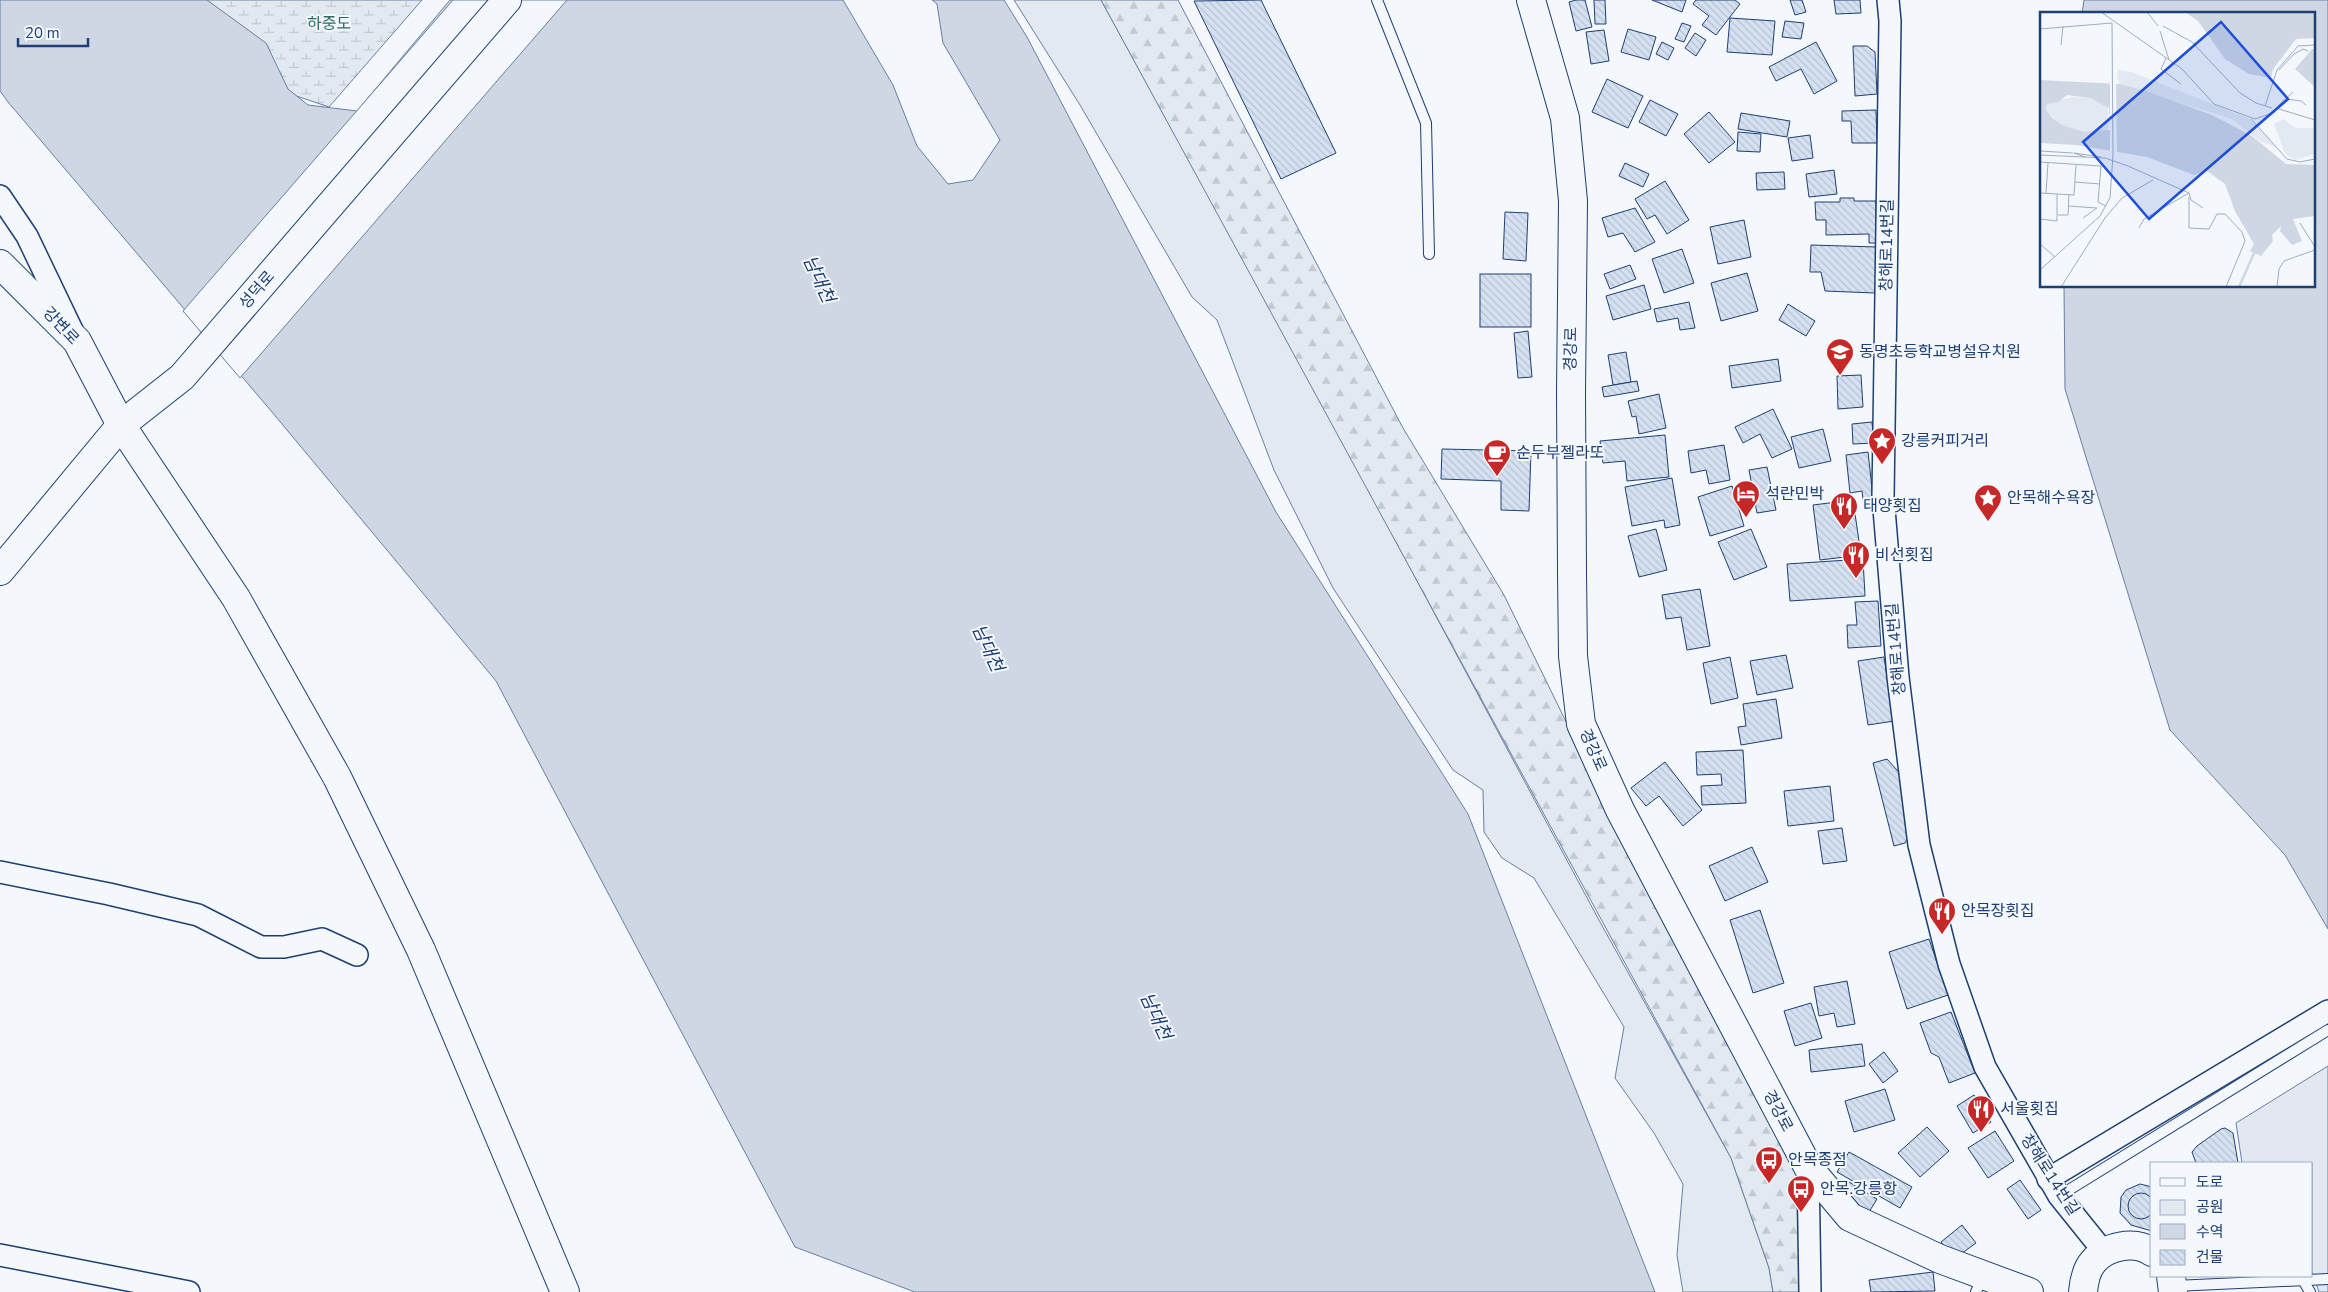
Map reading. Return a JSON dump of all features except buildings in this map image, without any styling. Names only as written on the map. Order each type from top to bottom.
[{"type":"street","name":"성덕로","points":[[0,571],[121,425],[182,378],[507,0]]},
{"type":"street","name":"경강로","points":[[1531,0],[1565,118],[1573,201],[1571,392],[1572,592],[1573,656],[1581,724],[1620,810],[1808,1167],[1850,1217],[1940,1260],[1979,1283],[2029,1292]]},
{"type":"street","name":"창해로14번길","points":[[1888,0],[1890,21],[1883,497],[1898,677],[1919,845],[1949,964],[1985,1067],[2054,1187],[2104,1252]]},
{"type":"street","points":[[0,196],[27,236],[77,341]]},
{"type":"street","name":"강변로","points":[[0,264],[77,341],[121,425],[236,598],[337,778],[421,950],[565,1292]]},
{"type":"street","points":[[0,872],[109,894],[198,915],[261,947],[284,947],[322,939],[357,955]]},
{"type":"street","points":[[2054,1187],[2328,1011]]},
{"type":"street","points":[[1808,1167],[1810,1292]]},
{"type":"street","points":[[2083,1292],[2089,1269],[2093,1262],[2104,1252],[2119,1246],[2134,1245],[2150,1251]]},
{"type":"street","points":[[0,1255],[189,1292]]},
{"type":"lane","points":[[1377,0],[1426,123],[1429,254]]},
{"type":"lane","points":[[2054,1187],[2328,1030]]},
{"type":"lane","points":[[2172,1285],[2328,1279]]},
{"type":"lane","points":[[2304,1280],[2310,1292]]},
{"type":"green space","name":"하중도","points":[[145,0],[422,0],[329,107],[267,86]]},
{"type":"green space","points":[[1014,0],[1101,0],[1319,398],[1600,922],[1731,1158],[1769,1268],[1773,1292],[1683,1292],[1677,1255],[1683,1184],[1654,1133],[1615,1078],[1624,1027],[1534,878],[1502,858],[1484,832],[1483,790],[1453,770],[1333,588],[1274,470],[1217,320],[1192,297],[1080,105]]},
{"type":"green space","points":[[1101,0],[1178,0],[1403,428],[1504,595],[1623,838],[1799,1167],[1812,1292],[1773,1292],[1769,1268],[1731,1158]]},
{"type":"shaded area","points":[[2328,1066],[2328,1292],[2319,1292],[2313,1274],[2313,1162],[2242,1162],[2236,1123]]},
{"type":"water","name":"남대천","points":[[0,0],[207,0],[266,43],[288,89],[308,105],[357,111],[450,0],[843,0],[893,85],[917,146],[948,184],[973,180],[1000,140],[943,43],[937,4],[932,0],[1004,0],[1027,37],[1276,512],[1468,814],[1655,1292],[915,1292],[795,1247],[496,681],[272,412],[8,102],[0,91]]},
{"type":"water","points":[[2084,0],[2328,0],[2328,929],[2285,855],[2170,730],[2065,389],[2064,288],[2316,288],[2316,12],[2082,12]]},
{"type":"pier","points":[[453,0],[567,0],[240,378],[183,311]]},
{"type":"place","name":"동명초등학교병설유치원","points":[[1840,376]]},
{"type":"place","name":"강릉커피거리","points":[[1882,465]]},
{"type":"place","name":"순두부젤라또","points":[[1497,477]]},
{"type":"place","name":"석란민박","points":[[1746,518]]},
{"type":"place","name":"안목해수욕장","points":[[1988,522]]},
{"type":"place","name":"태양횟집","points":[[1844,530]]},
{"type":"place","name":"비선횟집","points":[[1856,579]]},
{"type":"place","name":"안목장횟집","points":[[1942,935]]},
{"type":"place","name":"서울횟집","points":[[1981,1133]]},
{"type":"place","name":"안목종점","points":[[1769,1184]]},
{"type":"place","name":"안목.강릉항","points":[[1801,1213]]}]
